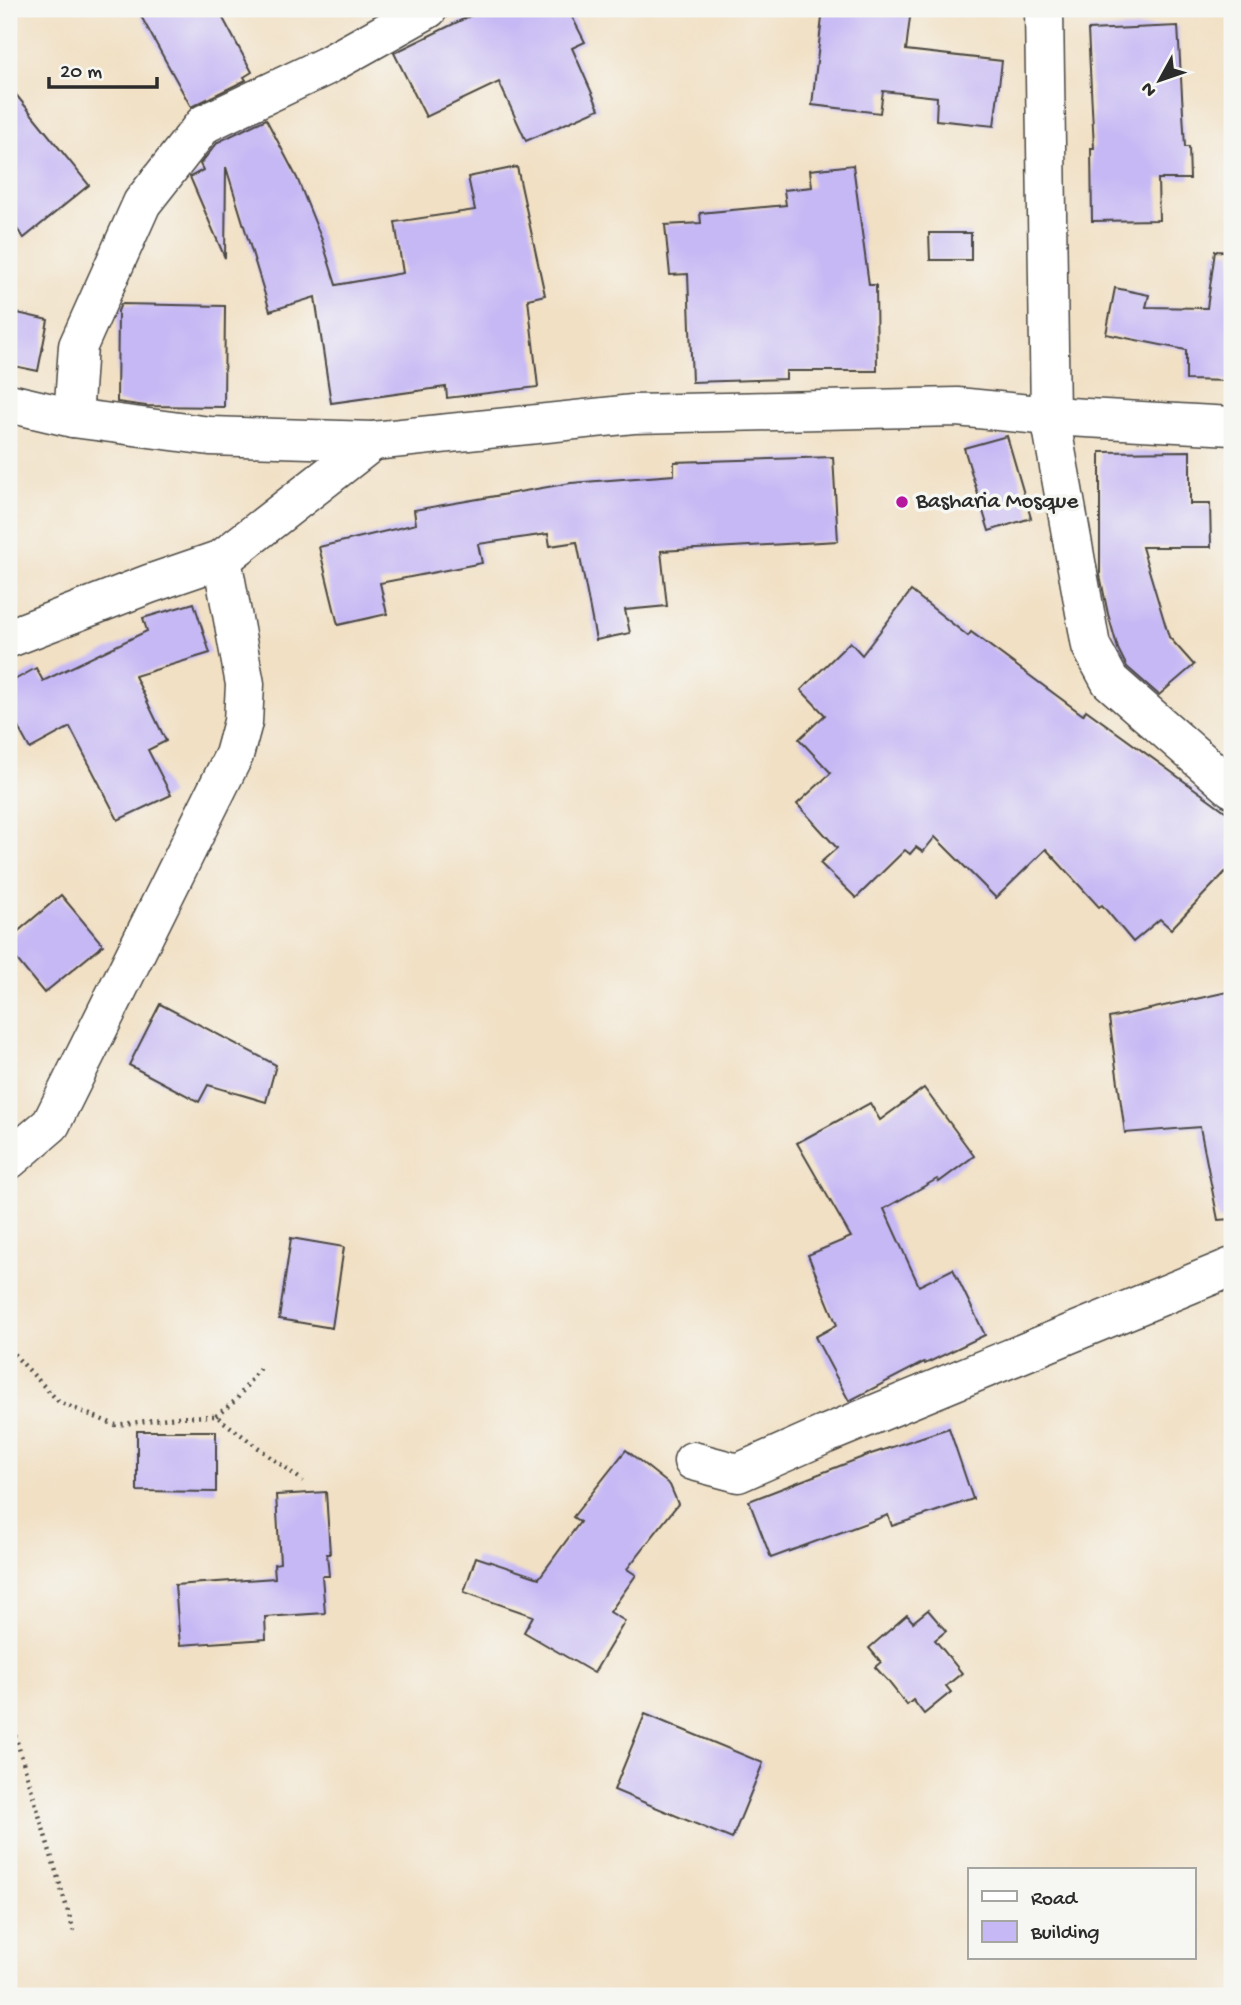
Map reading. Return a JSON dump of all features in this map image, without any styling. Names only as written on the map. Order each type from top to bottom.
[{"type":"street","points":[[73,418],[78,346],[142,203],[204,124],[326,66],[428,9]]},
{"type":"street","points":[[1044,9],[1050,416],[1091,646],[1110,681],[1232,788]]},
{"type":"street","points":[[9,403],[73,418],[210,436],[373,441],[633,414],[957,407],[1050,416],[1232,426]]},
{"type":"street","points":[[9,638],[222,559],[373,441]]},
{"type":"street","points":[[9,1181],[51,1124],[234,755],[243,722],[245,684],[222,559]]},
{"type":"street","points":[[9,1160],[51,1124]]},
{"type":"street","points":[[692,1461],[738,1474],[824,1435],[1232,1267]]},
{"type":"path","points":[[9,1349],[59,1402],[115,1425],[177,1416],[216,1416],[303,1482]]},
{"type":"path","points":[[216,1416],[236,1400],[262,1365]]},
{"type":"path","points":[[9,1714],[75,1935]]},
{"type":"building","points":[[137,9],[218,9],[252,72],[244,77],[246,80],[191,107]]},
{"type":"building","points":[[484,9],[568,9],[585,42],[572,48],[599,109],[526,141],[499,82],[426,117],[394,53]]},
{"type":"building","points":[[823,9],[911,9],[906,50],[1002,61],[994,126],[936,120],[937,97],[883,91],[880,113],[812,105]]},
{"type":"building","points":[[1178,26],[1185,147],[1189,147],[1190,179],[1158,179],[1159,220],[1092,221],[1091,148],[1094,148],[1088,30]]},
{"type":"building","points":[[9,86],[89,185],[24,238],[9,219]]},
{"type":"building","points":[[266,119],[297,178],[322,240],[336,285],[403,273],[395,222],[475,210],[468,177],[517,167],[545,295],[528,299],[538,387],[447,398],[446,387],[331,403],[315,297],[270,311],[226,167],[225,258],[190,177],[203,170],[200,164],[218,142]]},
{"type":"building","points":[[853,165],[869,285],[876,285],[877,371],[786,371],[786,379],[692,382],[688,274],[670,275],[665,225],[701,223],[700,213],[786,205],[784,190],[812,187],[810,170]]},
{"type":"building","points":[[929,233],[971,233],[971,260],[930,260]]},
{"type":"building","points":[[1215,251],[1232,252],[1232,381],[1186,380],[1186,350],[1106,334],[1115,288],[1149,295],[1146,307],[1207,308]]},
{"type":"building","points":[[121,304],[225,306],[224,407],[146,406],[117,402],[118,311]]},
{"type":"building","points":[[9,311],[48,320],[38,371],[9,365]]},
{"type":"building","points":[[1007,436],[1031,518],[989,531],[964,448]]},
{"type":"building","points":[[1190,451],[1190,504],[1210,504],[1211,547],[1142,547],[1169,637],[1194,665],[1159,695],[1127,667],[1118,649],[1108,614],[1100,575],[1100,452]]},
{"type":"building","points":[[833,457],[838,541],[661,551],[667,606],[625,610],[630,633],[596,640],[577,542],[550,546],[548,534],[478,544],[482,563],[380,583],[387,614],[338,625],[319,547],[416,524],[414,510],[571,483],[674,475],[674,462]]},
{"type":"building","points":[[911,591],[968,636],[971,632],[1083,715],[1086,710],[1232,816],[1232,865],[1171,929],[1160,919],[1133,942],[1102,905],[1099,907],[1046,849],[996,898],[935,837],[923,852],[916,847],[910,854],[905,850],[856,898],[820,863],[837,848],[797,804],[831,773],[799,739],[825,715],[801,690],[850,642],[862,655]]},
{"type":"building","points":[[194,603],[210,653],[135,676],[166,741],[148,750],[171,795],[118,820],[70,727],[30,749],[9,711],[9,683],[36,668],[43,681],[147,631],[143,618]]},
{"type":"building","points":[[61,895],[103,945],[44,993],[9,950],[9,939]]},
{"type":"building","points":[[1232,991],[1232,1219],[1218,1220],[1200,1127],[1125,1133],[1109,1018]]},
{"type":"building","points":[[160,1004],[276,1065],[266,1102],[208,1085],[199,1102],[129,1065]]},
{"type":"building","points":[[924,1088],[974,1156],[939,1182],[937,1179],[884,1209],[919,1286],[953,1269],[985,1335],[925,1364],[924,1362],[849,1401],[815,1337],[837,1325],[808,1255],[851,1237],[797,1143],[870,1103],[880,1120]]},
{"type":"building","points":[[291,1238],[344,1247],[332,1328],[279,1319]]},
{"type":"building","points":[[949,1428],[973,1499],[892,1526],[888,1515],[771,1558],[749,1501],[868,1455]]},
{"type":"building","points":[[137,1431],[216,1431],[216,1492],[137,1491]]},
{"type":"building","points":[[626,1450],[670,1485],[678,1504],[627,1569],[636,1575],[610,1612],[625,1621],[594,1673],[524,1632],[533,1616],[464,1592],[476,1557],[539,1578],[580,1522],[573,1517]]},
{"type":"building","points":[[326,1492],[330,1554],[327,1554],[329,1576],[322,1576],[325,1613],[265,1617],[266,1639],[180,1645],[175,1585],[275,1578],[274,1564],[280,1563],[276,1495]]},
{"type":"building","points":[[928,1610],[946,1631],[935,1640],[962,1673],[946,1686],[951,1692],[924,1714],[913,1700],[907,1705],[875,1667],[881,1662],[869,1648],[907,1615],[913,1622]]},
{"type":"building","points":[[645,1714],[763,1763],[732,1839],[614,1790]]},
{"type":"place","name":"Basharia Mosque","points":[[902,502]]}]
